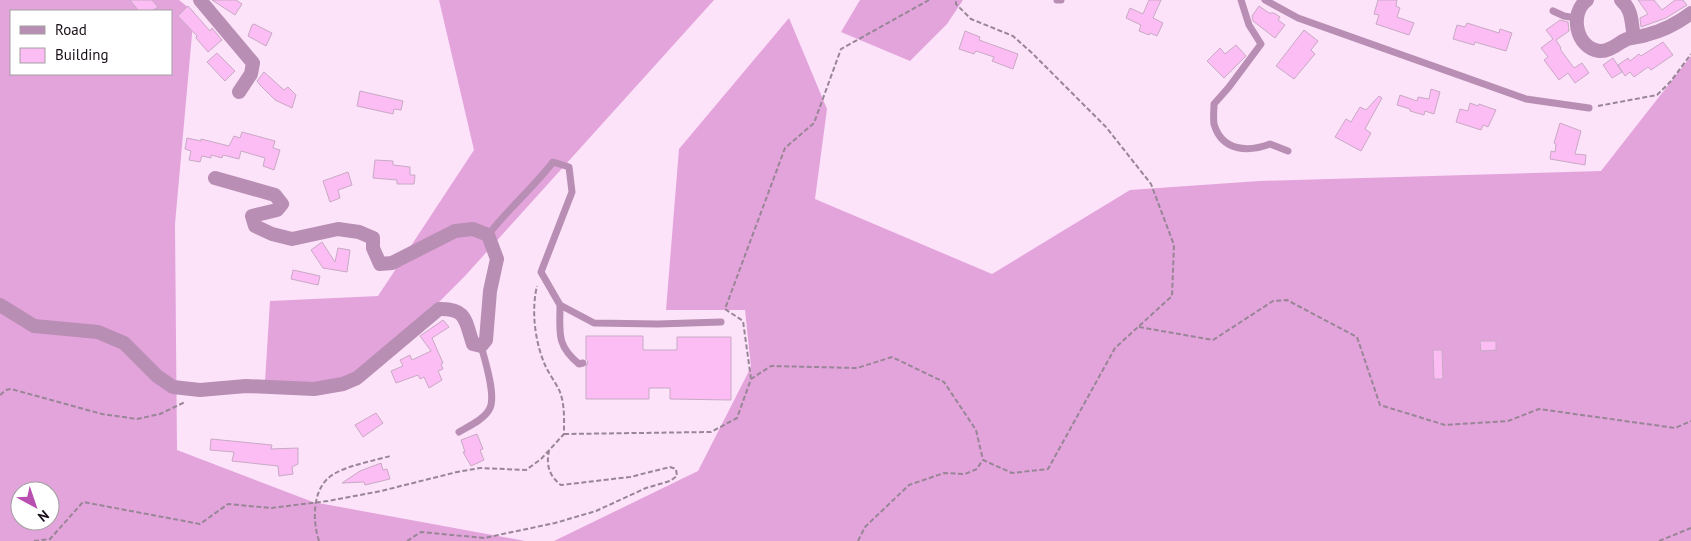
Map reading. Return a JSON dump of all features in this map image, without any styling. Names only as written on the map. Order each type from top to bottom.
[{"type":"street","points":[[200,0],[253,63],[251,74],[239,92]]},
{"type":"street","points":[[1587,0],[1579,10],[1576,18],[1577,26],[1580,36],[1588,47],[1600,51],[1607,50],[1634,37],[1645,36],[1666,28],[1691,13]]},
{"type":"street","points":[[1621,0],[1629,8],[1634,37]]},
{"type":"street","points":[[0,305],[34,326],[98,332],[124,343],[157,376],[173,387],[200,390],[246,386],[314,389],[343,384],[357,378],[438,309],[452,308],[466,319],[473,344],[481,346],[486,340],[490,291],[497,259],[488,235],[473,229],[455,231],[392,263],[380,264],[372,248],[373,238],[359,232],[338,229],[292,239],[272,234],[255,226],[252,216],[278,210],[282,204],[276,195],[215,178]]},
{"type":"lane","points":[[1241,0],[1249,25],[1260,44],[1229,87],[1214,104],[1214,124],[1221,138],[1238,149],[1256,149],[1270,144],[1288,151]]},
{"type":"lane","points":[[1265,0],[1298,18],[1526,99],[1589,108]]},
{"type":"lane","points":[[1553,11],[1564,16],[1576,18]]},
{"type":"lane","points":[[488,235],[537,183],[553,162],[569,167],[572,192],[541,272],[560,305],[560,336],[567,354],[579,364],[584,363]]},
{"type":"lane","points":[[560,305],[594,323],[658,324],[721,322]]},
{"type":"lane","points":[[459,432],[481,418],[490,408],[491,389],[481,346]]},
{"type":"path","points":[[564,434],[711,432],[737,418],[751,379],[743,321],[725,309],[785,148],[814,123],[841,49],[929,0]]},
{"type":"path","points":[[956,0],[956,4],[971,20],[1013,36],[1106,127],[1151,184],[1174,245],[1172,296],[1115,348],[1048,469],[1012,473],[982,460]]},
{"type":"path","points":[[1589,108],[1657,95],[1671,81],[1691,54]]},
{"type":"path","points":[[34,541],[50,538],[83,502],[200,524],[228,504],[271,508],[381,491],[480,468],[526,470],[549,451],[564,434],[563,406],[559,391],[540,353],[536,330],[534,299],[541,272]]},
{"type":"path","points":[[1139,327],[1213,340],[1273,301],[1287,300],[1357,338],[1380,405],[1435,422],[1445,424],[1508,421],[1539,409],[1675,428],[1691,421]]},
{"type":"path","points":[[751,379],[771,366],[857,368],[892,357],[944,382],[976,430],[982,460],[977,470],[965,474],[944,473],[910,485],[865,526],[858,541]]},
{"type":"path","points":[[0,395],[11,388],[102,414],[137,419],[167,410],[189,400],[200,390]]},
{"type":"path","points":[[407,541],[421,532],[484,538],[555,523],[596,511],[646,488],[670,482],[677,476],[676,469],[670,467],[630,477],[561,485],[553,479],[548,469],[549,451]]},
{"type":"path","points":[[319,541],[314,528],[316,502],[320,489],[333,474],[390,456]]},
{"type":"path","points":[[1660,541],[1691,528]]},
{"type":"shaded area","points":[[0,0],[179,0],[194,12],[175,224],[177,450],[313,502],[525,541],[0,541]]},
{"type":"shaded area","points":[[439,0],[714,0],[465,276],[438,303],[344,382],[265,382],[270,301],[378,296],[474,150]]},
{"type":"shaded area","points":[[860,0],[963,0],[947,24],[910,61],[841,32]]},
{"type":"shaded area","points":[[789,18],[827,109],[815,199],[992,274],[1130,190],[1259,181],[1601,171],[1691,56],[1691,541],[554,541],[698,471],[751,367],[745,310],[666,310],[679,149]]},
{"type":"building","points":[[130,0],[152,0],[158,7],[154,10],[138,10]]},
{"type":"building","points":[[212,0],[236,0],[242,4],[235,15]]},
{"type":"building","points":[[1149,0],[1161,0],[1153,18],[1163,23],[1157,36],[1139,31],[1141,25],[1126,18],[1130,8],[1143,14]]},
{"type":"building","points":[[1378,0],[1397,0],[1396,6],[1400,8],[1397,17],[1414,23],[1409,35],[1376,24],[1379,15],[1374,14]]},
{"type":"building","points":[[1638,0],[1654,0],[1662,10],[1675,0],[1683,0],[1687,5],[1666,18],[1641,27],[1640,18],[1648,14]]},
{"type":"building","points":[[188,6],[210,31],[212,28],[222,40],[208,52],[196,38],[197,36],[178,16]]},
{"type":"building","points":[[1259,6],[1269,13],[1274,13],[1280,17],[1278,20],[1285,25],[1275,38],[1253,21],[1252,16]]},
{"type":"building","points":[[1560,20],[1568,22],[1569,31],[1556,40],[1560,49],[1574,68],[1582,63],[1589,73],[1575,83],[1568,73],[1559,80],[1544,60],[1548,57],[1541,48],[1553,39],[1546,30]]},
{"type":"building","points":[[1467,23],[1499,33],[1500,29],[1512,33],[1506,51],[1475,42],[1474,45],[1453,39],[1457,25],[1465,27]]},
{"type":"building","points":[[254,24],[272,33],[266,46],[248,36]]},
{"type":"building","points":[[1304,30],[1318,41],[1311,50],[1315,54],[1294,79],[1276,66]]},
{"type":"building","points":[[965,31],[980,37],[979,40],[1018,54],[1013,69],[992,61],[994,57],[976,51],[974,54],[959,49]]},
{"type":"building","points":[[1663,42],[1673,55],[1651,70],[1648,67],[1634,77],[1630,72],[1625,76],[1618,65],[1628,58],[1630,61],[1639,54],[1641,56]]},
{"type":"building","points":[[1236,45],[1246,56],[1224,78],[1207,61],[1220,48],[1225,54]]},
{"type":"building","points":[[217,53],[235,71],[225,81],[207,62]]},
{"type":"building","points":[[1613,58],[1622,72],[1612,78],[1603,65]]},
{"type":"building","points":[[264,72],[284,90],[288,87],[296,95],[292,108],[275,100],[260,85],[257,81]]},
{"type":"building","points":[[1431,89],[1440,92],[1434,114],[1425,111],[1424,115],[1397,105],[1400,95],[1417,101],[1418,97],[1429,99]]},
{"type":"building","points":[[360,91],[403,101],[401,110],[394,109],[393,114],[357,106]]},
{"type":"building","points":[[1379,96],[1382,98],[1365,129],[1371,133],[1361,151],[1335,137],[1346,119],[1351,122],[1360,107],[1366,110]]},
{"type":"building","points":[[1470,103],[1496,110],[1488,127],[1483,125],[1481,130],[1456,122],[1460,109],[1468,111]]},
{"type":"building","points":[[1560,123],[1581,131],[1575,154],[1586,155],[1585,165],[1550,159],[1551,151],[1555,152],[1556,144],[1554,143]]},
{"type":"building","points":[[242,132],[275,141],[273,148],[280,150],[274,170],[263,166],[265,158],[241,151],[239,159],[223,155],[222,158],[211,155],[211,158],[202,156],[200,162],[189,160],[191,151],[185,149],[187,138],[201,141],[201,139],[229,146],[234,136],[240,138]]},
{"type":"building","points":[[375,160],[393,161],[393,165],[410,167],[410,175],[415,175],[414,184],[397,184],[397,180],[373,178]]},
{"type":"building","points":[[348,172],[352,185],[338,190],[340,198],[330,202],[323,181]]},
{"type":"building","points":[[322,242],[335,262],[338,248],[350,250],[347,272],[323,268],[311,250]]},
{"type":"building","points":[[293,270],[320,276],[318,285],[291,279]]},
{"type":"building","points":[[443,320],[449,327],[432,338],[443,363],[441,364],[443,369],[438,371],[442,380],[429,388],[424,377],[420,379],[418,375],[396,383],[391,371],[403,366],[400,360],[410,355],[412,360],[431,351],[420,336]]},
{"type":"building","points":[[586,336],[643,336],[643,350],[677,350],[677,337],[731,337],[731,400],[670,399],[670,388],[649,388],[649,399],[586,399],[586,367],[588,362],[586,359]]},
{"type":"building","points":[[1480,341],[1496,341],[1496,350],[1481,351]]},
{"type":"building","points":[[1433,350],[1442,350],[1443,379],[1434,379]]},
{"type":"building","points":[[376,413],[383,423],[363,437],[355,425]]},
{"type":"building","points":[[477,434],[483,449],[480,450],[484,460],[471,466],[463,452],[465,452],[461,440]]},
{"type":"building","points":[[211,439],[272,445],[271,449],[298,448],[298,464],[292,467],[293,474],[279,476],[278,466],[232,461],[234,452],[210,450]]},
{"type":"building","points":[[381,463],[383,470],[387,469],[390,479],[365,485],[364,482],[342,483],[360,471]]}]
